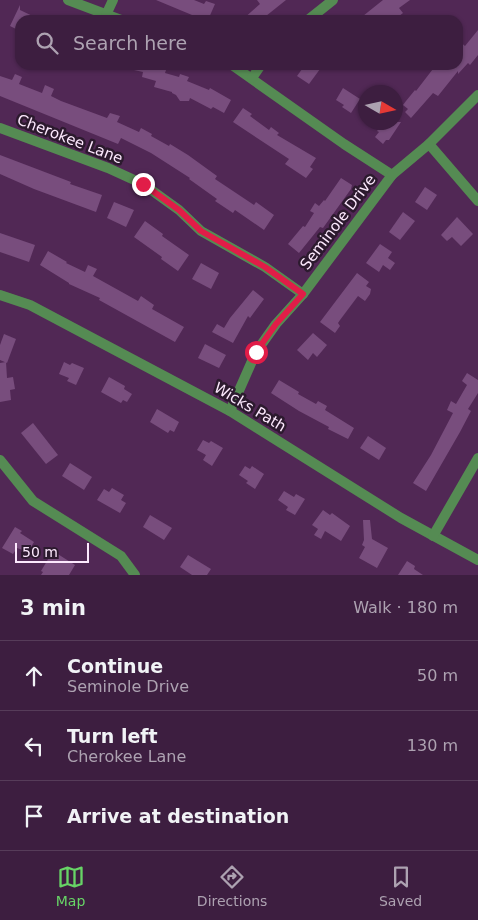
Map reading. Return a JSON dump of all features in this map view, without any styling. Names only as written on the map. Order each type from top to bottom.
[{"type":"street","points":[[68,0],[106,15],[113,0]]},
{"type":"street","points":[[314,15],[334,0]]},
{"type":"street","points":[[240,70],[344,144],[392,175]]},
{"type":"street","points":[[252,78],[258,70]]},
{"type":"street","name":"Seminole Drive","points":[[230,412],[256,352],[276,324],[303,294],[392,175],[457,118],[478,95]]},
{"type":"street","name":"Cherokee Lane","points":[[0,128],[108,168],[143,184],[179,210],[201,231],[265,267],[303,294]]},
{"type":"street","points":[[429,144],[478,201]]},
{"type":"street","name":"Wicks Path","points":[[0,295],[30,304],[230,412],[433,536],[478,560]]},
{"type":"street","points":[[433,536],[478,458]]},
{"type":"street","points":[[0,460],[33,501],[120,556],[134,575]]},
{"type":"building","points":[[156,0],[194,0],[204,4],[206,1],[215,4],[210,15],[192,15]]},
{"type":"building","points":[[257,0],[286,0],[267,15],[248,15],[260,4]]},
{"type":"building","points":[[383,0],[410,0],[399,8],[403,13],[400,15],[364,15]]},
{"type":"building","points":[[20,5],[20,10],[30,15],[15,15]]},
{"type":"building","points":[[15,16],[15,28],[10,26]]},
{"type":"building","points":[[478,30],[478,55],[470,65],[468,63],[463,68],[463,44],[465,46]]},
{"type":"building","points":[[134,70],[166,70],[165,73],[179,77],[180,74],[189,77],[187,81],[209,90],[210,88],[231,100],[224,113],[213,107],[211,109],[190,98],[189,101],[180,101],[172,92],[154,87],[156,81],[142,77],[143,72]]},
{"type":"building","points":[[301,70],[319,70],[309,84],[297,76]]},
{"type":"building","points":[[432,70],[462,70],[458,74],[458,71],[438,96],[433,93],[411,118],[405,112],[408,109],[403,105]]},
{"type":"building","points":[[15,74],[22,77],[19,84],[42,93],[45,85],[54,89],[51,96],[61,101],[107,118],[110,113],[120,116],[117,122],[139,132],[141,128],[169,146],[170,144],[217,176],[215,179],[254,205],[256,202],[274,215],[264,230],[235,210],[233,213],[215,201],[217,199],[190,178],[151,153],[121,138],[118,144],[0,96],[0,76],[12,80]]},
{"type":"building","points":[[343,88],[358,98],[358,102],[351,113],[336,100]]},
{"type":"building","points":[[243,108],[252,114],[250,116],[269,130],[271,127],[279,133],[277,135],[316,158],[310,167],[313,169],[306,178],[285,164],[289,159],[233,122]]},
{"type":"building","points":[[396,130],[389,140],[386,140],[383,144],[375,137],[379,132],[377,131]]},
{"type":"building","points":[[0,155],[102,195],[96,212],[0,174]]},
{"type":"building","points":[[341,178],[352,185],[351,189],[323,228],[320,227],[299,253],[288,244],[303,226],[305,227],[314,213],[310,211],[315,203],[319,206],[325,201]]},
{"type":"building","points":[[425,187],[437,195],[427,210],[415,202]]},
{"type":"building","points":[[114,202],[134,210],[126,227],[107,218]]},
{"type":"building","points":[[403,212],[415,221],[400,240],[389,232]]},
{"type":"building","points":[[457,217],[473,234],[461,246],[452,237],[447,241],[441,235]]},
{"type":"building","points":[[145,221],[189,255],[178,271],[134,237]]},
{"type":"building","points":[[0,233],[35,245],[29,262],[0,252]]},
{"type":"building","points":[[380,244],[392,252],[388,258],[395,263],[390,270],[383,265],[379,272],[366,263]]},
{"type":"building","points":[[48,251],[66,263],[85,272],[88,265],[97,269],[93,276],[138,301],[141,296],[154,305],[152,309],[184,327],[175,342],[99,300],[100,298],[69,284],[40,265]]},
{"type":"building","points":[[201,263],[219,273],[211,289],[192,279]]},
{"type":"building","points":[[357,273],[369,282],[366,286],[371,289],[370,294],[365,301],[358,296],[338,323],[340,326],[335,333],[320,322]]},
{"type":"building","points":[[253,290],[264,299],[250,318],[248,316],[233,343],[212,332],[217,324],[224,328]]},
{"type":"building","points":[[313,333],[327,345],[317,357],[313,353],[308,360],[297,350]]},
{"type":"building","points":[[4,334],[16,339],[7,363],[0,360],[0,345]]},
{"type":"building","points":[[205,344],[226,355],[219,368],[198,358]]},
{"type":"building","points":[[6,362],[7,378],[13,377],[15,389],[10,390],[11,400],[0,402],[0,363]]},
{"type":"building","points":[[64,362],[84,368],[76,385],[67,381],[69,378],[59,374]]},
{"type":"building","points":[[467,373],[478,380],[478,393],[468,409],[471,411],[460,432],[426,491],[413,483],[431,455],[453,413],[447,410],[451,401],[456,404],[467,385],[462,381]]},
{"type":"building","points":[[109,377],[125,386],[124,389],[132,394],[127,402],[123,400],[121,403],[101,392]]},
{"type":"building","points":[[279,380],[316,404],[318,401],[327,406],[325,410],[354,428],[348,439],[328,429],[329,427],[271,393]]},
{"type":"building","points":[[157,409],[179,422],[174,432],[170,430],[168,433],[150,422]]},
{"type":"building","points":[[33,423],[58,455],[46,464],[21,433]]},
{"type":"building","points":[[368,436],[386,448],[379,460],[360,448]]},
{"type":"building","points":[[203,440],[209,443],[211,441],[223,448],[212,466],[203,460],[206,455],[197,450]]},
{"type":"building","points":[[70,463],[92,477],[84,490],[62,476]]},
{"type":"building","points":[[245,466],[250,469],[252,466],[264,474],[255,489],[239,475]]},
{"type":"building","points":[[112,488],[124,495],[121,500],[126,503],[120,513],[97,500],[104,489],[109,492]]},
{"type":"building","points":[[284,491],[294,497],[296,494],[305,499],[295,515],[286,510],[288,507],[278,500]]},
{"type":"building","points":[[323,510],[330,515],[332,513],[350,526],[341,541],[325,531],[321,539],[314,535],[318,529],[312,525]]},
{"type":"building","points":[[150,515],[172,528],[164,540],[143,527]]},
{"type":"building","points":[[363,520],[370,520],[372,539],[388,548],[377,568],[359,558],[365,547],[362,545],[364,540]]},
{"type":"building","points":[[15,527],[22,531],[20,533],[34,542],[28,552],[17,548],[13,554],[2,548]]},
{"type":"building","points":[[53,551],[75,565],[69,575],[41,575],[43,572],[41,571]]},
{"type":"building","points":[[188,555],[211,569],[207,575],[192,575],[180,567]]},
{"type":"building","points":[[407,561],[415,566],[414,569],[423,575],[398,575]]},
{"type":"route","points":[[143,184],[179,210],[201,231],[265,267],[303,294],[276,324],[256,352]]}]
